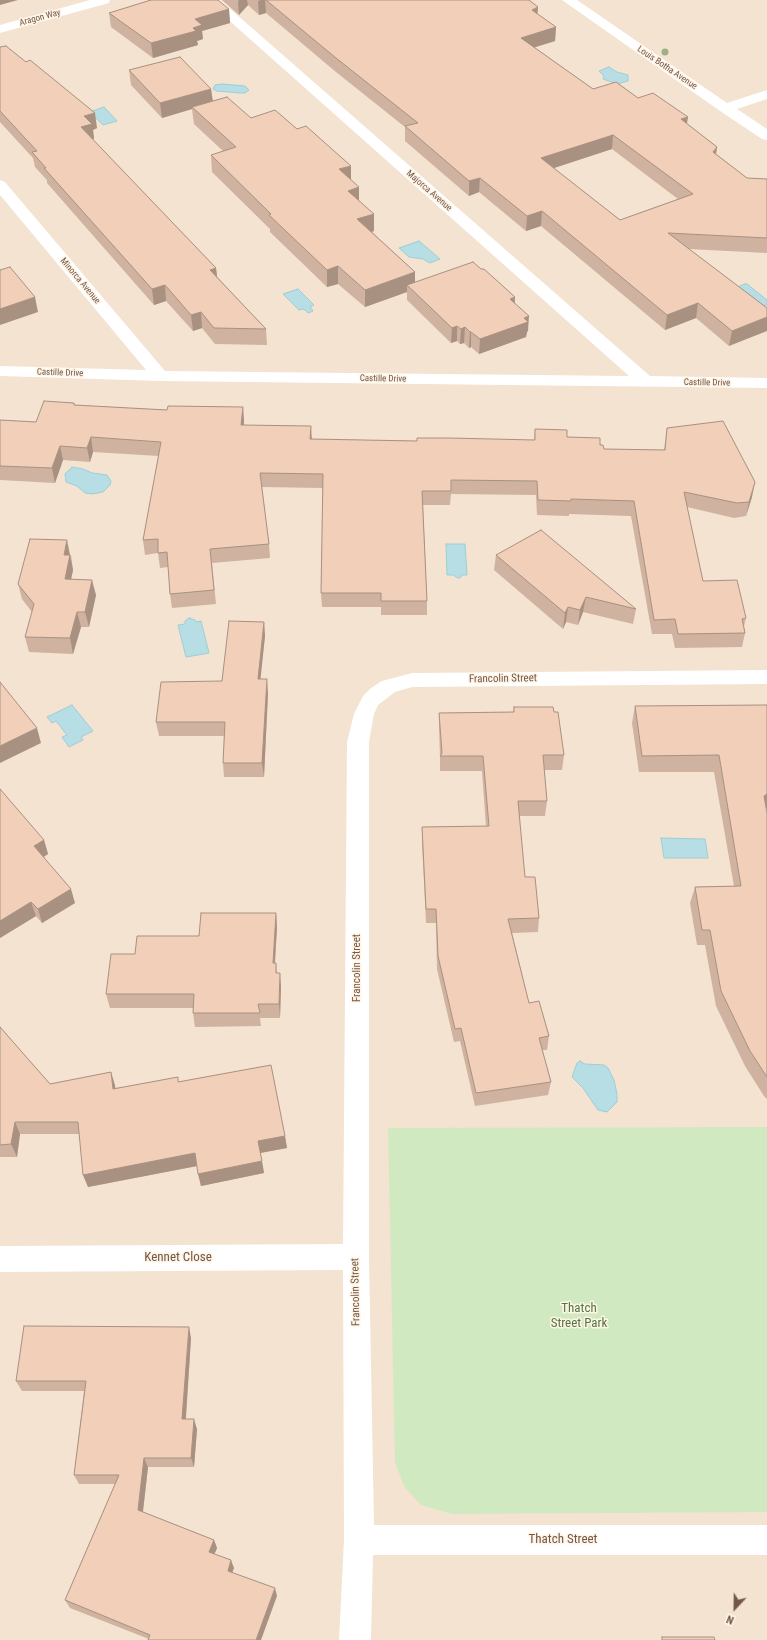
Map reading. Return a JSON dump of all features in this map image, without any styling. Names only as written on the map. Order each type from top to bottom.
[{"type":"street","name":"Aragon Way","points":[[0,29],[104,0]]},
{"type":"street","name":"Majorca Avenue","points":[[212,0],[646,382]]},
{"type":"street","name":"Louis Botha Avenue","points":[[568,0],[767,136]]},
{"type":"street","points":[[725,108],[767,94]]},
{"type":"street","name":"Minorca Avenue","points":[[0,185],[160,376]]},
{"type":"street","name":"Castille Drive","points":[[0,371],[160,376],[767,383]]},
{"type":"street","name":"Francolin Street","points":[[355,1640],[359,1540],[356,1257],[358,742],[364,714],[370,701],[378,693],[389,686],[412,680],[767,677]]},
{"type":"street","name":"Kennet Close","points":[[0,1259],[356,1257]]},
{"type":"street","name":"Thatch Street","points":[[359,1540],[767,1540]]},
{"type":"shaded area","points":[[0,0],[767,0],[767,1640],[0,1640]]},
{"type":"green space","name":"Thatch Street Park","points":[[767,1127],[767,1512],[452,1514],[421,1505],[404,1486],[395,1463],[388,1128]]},
{"type":"water","points":[[609,67],[617,72],[628,75],[628,81],[617,84],[603,79],[604,76],[599,71]]},
{"type":"water","points":[[222,84],[245,86],[249,90],[245,93],[240,93],[217,91],[213,89],[215,85]]},
{"type":"water","points":[[104,107],[117,121],[103,125],[90,112]]},
{"type":"water","points":[[419,241],[440,259],[430,263],[423,259],[409,257],[399,248]]},
{"type":"water","points":[[745,284],[767,300],[767,305],[757,308],[732,289]]},
{"type":"water","points":[[298,289],[314,305],[310,307],[313,311],[308,313],[304,309],[299,310],[283,294]]},
{"type":"water","points":[[72,467],[83,469],[92,473],[107,475],[111,481],[110,485],[103,492],[92,494],[85,493],[77,486],[66,482],[65,474]]},
{"type":"water","points":[[446,544],[465,544],[467,575],[462,575],[458,578],[453,575],[447,575]]},
{"type":"water","points":[[189,618],[195,620],[196,622],[201,621],[209,653],[186,657],[178,625],[185,624],[185,621]]},
{"type":"water","points":[[72,705],[93,731],[81,737],[83,740],[69,747],[62,737],[67,735],[56,721],[52,723],[47,717]]},
{"type":"water","points":[[661,838],[705,839],[708,858],[664,858]]},
{"type":"water","points":[[580,1061],[585,1064],[604,1065],[608,1068],[614,1080],[617,1102],[607,1112],[598,1110],[583,1088],[572,1077],[577,1063]]},
{"type":"building","points":[[151,0],[218,0],[229,9],[195,19],[202,25],[193,28],[196,31],[151,43],[109,13]]},
{"type":"building","points":[[266,0],[529,0],[538,7],[532,10],[556,27],[521,38],[593,89],[616,82],[638,98],[653,93],[688,117],[681,119],[717,147],[713,152],[747,178],[767,179],[767,238],[668,233],[767,308],[767,317],[732,331],[698,303],[667,315],[542,211],[527,216],[480,178],[469,181],[405,126],[418,123]],"holes":[[[613,135],[693,194],[620,220],[541,158]]]},
{"type":"building","points":[[6,46],[26,62],[30,60],[95,113],[84,116],[92,124],[81,127],[216,268],[210,270],[266,329],[214,328],[201,312],[191,315],[165,285],[152,289],[44,168],[46,168],[32,152],[37,151],[0,111],[0,47]]},
{"type":"building","points":[[180,57],[211,89],[160,103],[129,70]]},
{"type":"building","points":[[227,97],[251,118],[275,110],[297,129],[306,126],[351,166],[339,169],[359,187],[348,191],[374,214],[357,219],[415,272],[365,290],[338,266],[327,270],[269,215],[271,214],[211,155],[236,147],[192,107]]},
{"type":"building","points":[[473,262],[481,269],[484,269],[515,297],[510,299],[529,316],[524,318],[528,322],[480,339],[465,327],[461,329],[457,326],[452,328],[407,285]]},
{"type":"building","points":[[10,267],[35,297],[0,309],[0,270]]},
{"type":"building","points":[[44,401],[74,403],[74,405],[167,410],[168,406],[243,407],[241,425],[311,426],[310,439],[417,441],[417,438],[449,438],[535,440],[535,429],[567,430],[567,437],[600,438],[600,445],[603,445],[604,449],[665,450],[667,428],[723,421],[755,482],[749,502],[737,503],[684,492],[703,581],[737,580],[746,618],[742,619],[745,633],[678,634],[675,619],[654,620],[634,501],[571,499],[571,501],[538,500],[537,481],[451,480],[451,491],[422,491],[427,601],[381,601],[381,593],[321,593],[323,474],[260,473],[269,544],[210,549],[214,590],[170,594],[167,552],[158,553],[158,539],[143,540],[161,442],[91,437],[87,448],[60,446],[52,468],[0,466],[0,420],[36,422]]},
{"type":"building","points":[[541,530],[636,609],[586,597],[580,610],[568,607],[565,613],[496,555]]},
{"type":"building","points":[[30,539],[67,540],[64,555],[70,555],[65,579],[92,580],[85,612],[77,612],[70,638],[25,637],[34,604],[18,584]]},
{"type":"building","points":[[229,621],[264,622],[258,679],[267,679],[262,763],[223,763],[225,722],[156,722],[161,682],[222,681]]},
{"type":"building","points":[[0,682],[37,728],[0,746]]},
{"type":"building","points":[[767,705],[767,794],[764,796],[767,813],[767,1077],[750,1051],[721,991],[710,930],[702,930],[695,887],[741,886],[719,755],[642,756],[635,706]]},
{"type":"building","points":[[514,707],[553,707],[554,712],[558,712],[564,755],[543,755],[547,801],[518,801],[525,877],[535,877],[539,918],[508,919],[529,1003],[539,1001],[549,1036],[539,1038],[551,1082],[476,1093],[461,1028],[455,1029],[438,956],[436,909],[426,909],[422,827],[489,826],[483,756],[440,756],[442,753],[439,713],[514,712]]},
{"type":"building","points":[[0,789],[44,840],[34,846],[71,889],[38,909],[31,902],[0,921]]},
{"type":"building","points":[[201,913],[276,913],[273,963],[276,963],[276,973],[280,973],[279,1004],[258,1004],[260,1013],[193,1013],[194,994],[106,994],[111,954],[135,954],[137,936],[199,936]]},
{"type":"building","points":[[0,1027],[50,1084],[111,1072],[113,1089],[178,1077],[178,1082],[271,1065],[285,1136],[258,1141],[262,1161],[198,1174],[195,1153],[83,1175],[78,1122],[15,1122],[11,1144],[0,1145]]},
{"type":"building","points":[[24,1326],[189,1327],[182,1419],[194,1419],[191,1458],[144,1458],[138,1510],[214,1540],[209,1552],[231,1560],[228,1571],[275,1588],[256,1640],[148,1640],[150,1635],[65,1600],[119,1475],[74,1475],[86,1381],[16,1381]]},
{"type":"building","points":[[662,1637],[714,1637],[715,1640],[662,1640]]}]
